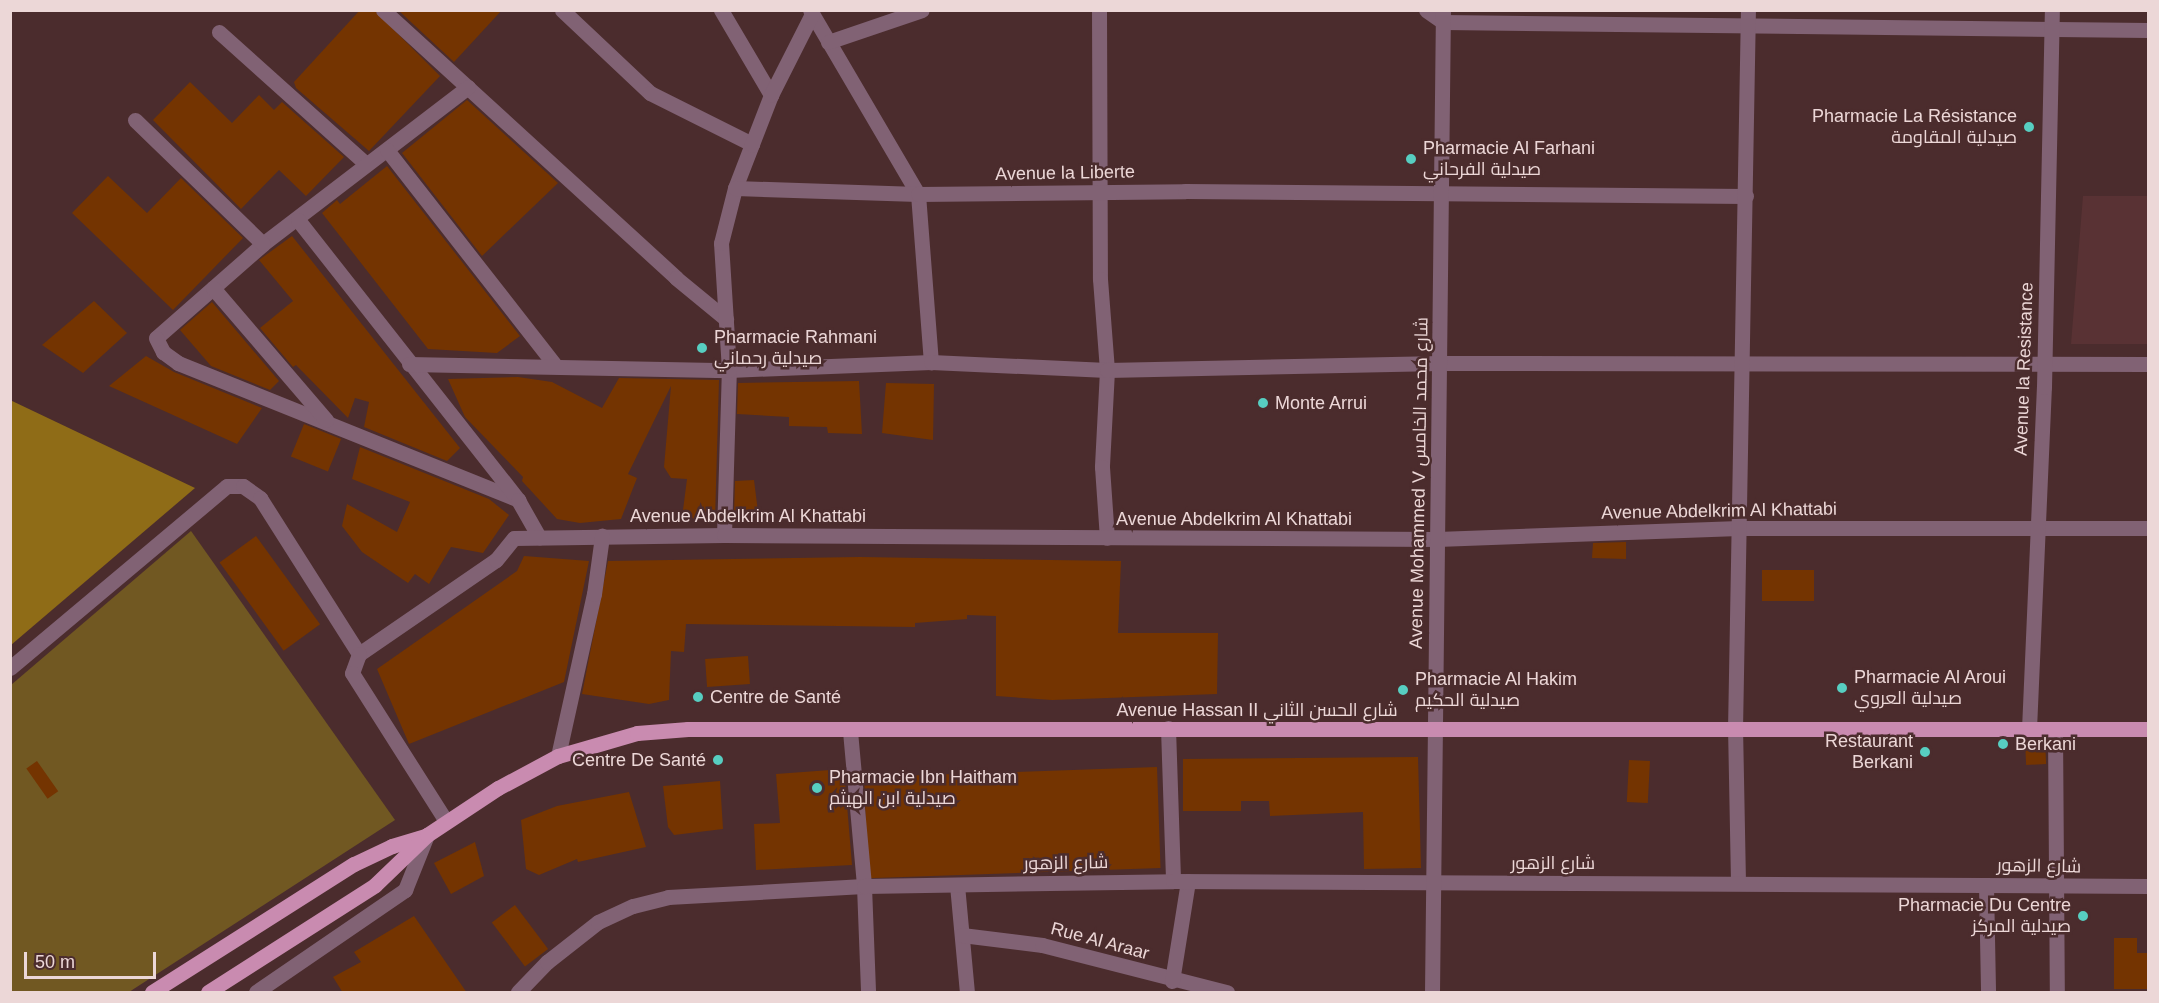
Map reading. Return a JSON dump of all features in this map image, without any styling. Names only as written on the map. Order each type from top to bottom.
[{"type":"main road","name":"Avenue Hassan II شارع الحسن الثاني","points":[[208,993],[375,885],[427,835],[446,821],[558,756],[600,741],[648,733],[1168,728],[2148,729]]},
{"type":"main road","name":"Avenue Hassan II شارع الحسن الثاني","points":[[152,993],[354,864],[392,846],[427,835]]},
{"type":"street","points":[[382,10],[676,278],[726,319]]},
{"type":"street","points":[[562,10],[650,93],[752,144]]},
{"type":"street","points":[[721,10],[771,95]]},
{"type":"street","points":[[828,42],[922,10]]},
{"type":"street","points":[[1099,10],[1100,279],[1107,370],[1102,467],[1107,538]]},
{"type":"street","points":[[1425,10],[1443,16],[1748,28],[2148,30]]},
{"type":"street","points":[[1738,882],[1735,730],[1748,10]]},
{"type":"street","name":"Avenue la Resistance","points":[[2029,729],[2045,362],[2052,10]]},
{"type":"street","points":[[724,535],[729,370],[721,243],[735,188],[771,95],[811,12]]},
{"type":"street","points":[[811,12],[918,194],[931,362]]},
{"type":"street","name":"Avenue Mohammed V شارع محمد الخامس","points":[[1432,993],[1437,539],[1444,192],[1443,16]]},
{"type":"street","points":[[219,32],[366,165]]},
{"type":"street","points":[[468,87],[298,220],[263,244],[156,338],[163,352],[178,363],[518,500]]},
{"type":"street","points":[[135,120],[263,244]]},
{"type":"street","points":[[387,150],[554,364]]},
{"type":"street","name":"Avenue la Liberte","points":[[735,188],[918,194],[1101,191],[1746,196]]},
{"type":"street","points":[[298,220],[518,500],[539,537]]},
{"type":"street","points":[[213,288],[328,422]]},
{"type":"street","points":[[409,364],[554,364],[729,370],[931,362],[1107,370],[1440,363],[2045,362],[2148,364]]},
{"type":"street","points":[[10,668],[227,486],[243,486],[260,498],[359,654],[352,674],[446,821]]},
{"type":"street","name":"Avenue Abdelkrim Al Khattabi","points":[[359,654],[496,560],[514,538],[724,535],[1437,539],[1739,528],[2148,528]]},
{"type":"street","points":[[558,756],[594,594],[602,536]]},
{"type":"street","points":[[1162,984],[1181,881],[1168,728]]},
{"type":"street","points":[[2055,729],[2057,993]]},
{"type":"street","points":[[850,731],[864,886],[868,993]]},
{"type":"street","points":[[256,993],[405,890],[427,835]]},
{"type":"street","name":"شارع الزهور","points":[[518,993],[547,962],[598,922],[633,906],[668,897],[864,886],[1181,881],[1738,882],[2148,886]]},
{"type":"street","points":[[957,885],[967,993]]},
{"type":"street","points":[[1986,885],[1988,993]]},
{"type":"street","name":"Rue Al Araar","points":[[962,935],[1042,945],[1162,984],[1227,993]]},
{"type":"shaded area","points":[[2083,196],[2148,196],[2148,344],[2071,344]]},
{"type":"shaded area","points":[[10,400],[195,488],[11,645],[10,645]]},
{"type":"shaded area","points":[[191,531],[395,820],[129,992],[11,992],[11,685]]},
{"type":"building","points":[[360,10],[374,10],[440,76],[369,151],[296,88],[294,82]]},
{"type":"building","points":[[398,10],[502,10],[454,62]]},
{"type":"building","points":[[190,82],[232,123],[259,95],[274,110],[282,102],[344,157],[306,196],[279,170],[241,209],[153,120]]},
{"type":"building","points":[[467,100],[558,183],[482,256],[402,153]]},
{"type":"building","points":[[387,166],[520,336],[497,353],[428,349],[322,213],[337,200],[340,204]]},
{"type":"building","points":[[108,176],[147,213],[181,178],[243,238],[173,310],[72,213]]},
{"type":"building","points":[[292,236],[460,448],[447,461],[364,427],[369,402],[355,398],[348,418],[296,365],[293,367],[260,328],[293,301],[259,260]]},
{"type":"building","points":[[94,301],[127,333],[83,373],[42,345]]},
{"type":"building","points":[[212,302],[279,381],[270,390],[211,366],[180,330]]},
{"type":"building","points":[[146,356],[174,372],[262,408],[237,444],[109,386]]},
{"type":"building","points":[[518,377],[552,382],[602,408],[619,378],[719,380],[715,520],[682,518],[687,479],[671,478],[664,467],[671,386],[628,474],[637,478],[621,519],[580,523],[557,519],[522,481],[523,477],[465,417],[448,379]]},
{"type":"building","points":[[859,381],[862,434],[828,433],[827,427],[789,426],[789,417],[737,414],[738,383]]},
{"type":"building","points":[[886,383],[934,384],[933,440],[882,433]]},
{"type":"building","points":[[304,424],[341,439],[328,471],[291,456]]},
{"type":"building","points":[[360,447],[489,499],[509,515],[483,553],[451,547],[429,584],[415,574],[408,583],[362,552],[342,526],[347,504],[397,532],[410,502],[352,479]]},
{"type":"building","points":[[754,480],[758,512],[734,513],[735,481]]},
{"type":"building","points":[[256,536],[320,624],[284,651],[220,562]]},
{"type":"building","points":[[1626,542],[1626,559],[1592,558],[1593,543]]},
{"type":"building","points":[[524,556],[589,561],[564,682],[409,744],[377,669],[517,571]]},
{"type":"building","points":[[860,557],[1121,561],[1118,633],[1218,633],[1217,694],[1052,700],[996,696],[996,616],[967,615],[967,619],[915,623],[915,627],[686,624],[684,652],[671,651],[669,700],[649,704],[582,694],[608,561]]},
{"type":"building","points":[[1762,570],[1814,570],[1814,601],[1762,601]]},
{"type":"building","points":[[748,656],[750,684],[707,687],[705,659]]},
{"type":"building","points":[[2045,742],[2046,764],[2026,765],[2025,743]]},
{"type":"building","points":[[1418,757],[1421,868],[1364,869],[1363,812],[1270,816],[1269,801],[1241,801],[1241,811],[1183,811],[1183,759]]},
{"type":"building","points":[[1629,760],[1650,761],[1648,803],[1627,802]]},
{"type":"building","points":[[37,761],[58,791],[48,799],[26,768]]},
{"type":"building","points":[[1157,767],[1161,868],[868,878],[864,777]]},
{"type":"building","points":[[844,769],[852,865],[756,870],[754,824],[780,823],[776,774]]},
{"type":"building","points":[[720,781],[723,829],[674,835],[668,827],[663,786]]},
{"type":"building","points":[[629,792],[646,847],[578,862],[577,859],[539,875],[526,869],[521,820],[557,806]]},
{"type":"building","points":[[475,842],[484,876],[451,894],[434,863]]},
{"type":"building","points":[[515,905],[548,949],[525,966],[492,922]]},
{"type":"building","points":[[414,916],[467,993],[343,993],[333,977],[361,962],[354,952]]},
{"type":"building","points":[[2114,938],[2137,938],[2137,953],[2148,953],[2148,989],[2114,989]]},
{"type":"place","name":"Pharmacie La Résistance صيدلية المقاومة","points":[[2029,127]]},
{"type":"place","name":"Pharmacie Al Farhani صيدلية الفرحاني","points":[[1411,159]]},
{"type":"place","name":"Pharmacie Rahmani صيدلية رحماني","points":[[702,348]]},
{"type":"place","name":"Monte Arrui","points":[[1263,403]]},
{"type":"place","name":"Pharmacie Al Aroui صيدلية العروي","points":[[1842,688]]},
{"type":"place","name":"Pharmacie Al Hakim صيدلية الحكيم","points":[[1403,690]]},
{"type":"place","name":"Centre de Santé","points":[[698,697]]},
{"type":"place","name":"Berkani","points":[[2003,744]]},
{"type":"place","name":"Restaurant Berkani","points":[[1925,752]]},
{"type":"place","name":"Centre De Santé","points":[[718,760]]},
{"type":"place","name":"Pharmacie Ibn Haitham صيدلية ابن الهيثم","points":[[817,788]]},
{"type":"place","name":"Pharmacie Du Centre صيدلية المركز","points":[[2083,916]]}]
